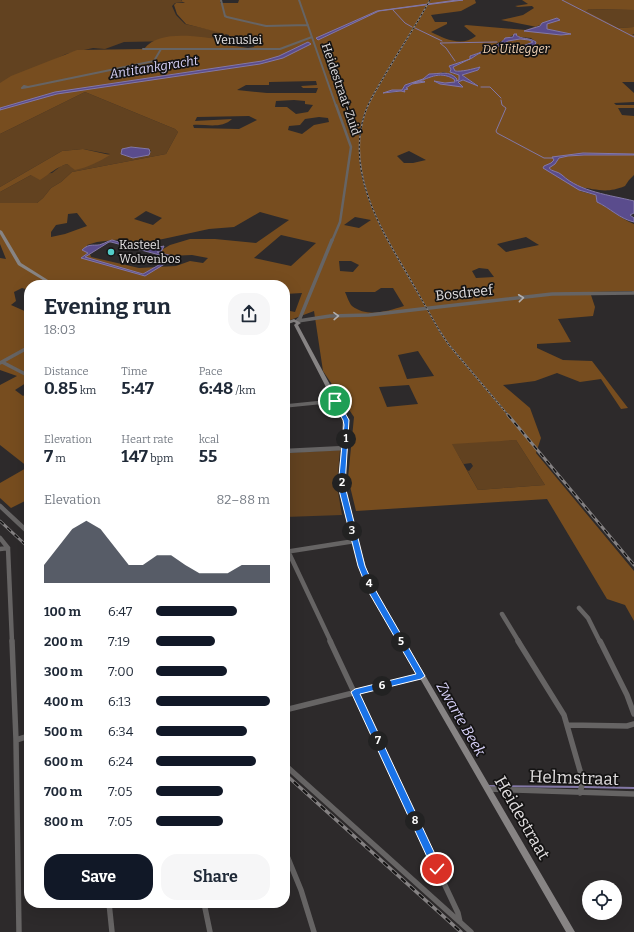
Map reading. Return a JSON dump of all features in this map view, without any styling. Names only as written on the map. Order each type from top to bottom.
[{"type":"street","points":[[221,0],[225,16],[227,17],[266,26],[308,25]]},
{"type":"street","name":"Heidestraat-Zuid","points":[[297,322],[340,222],[351,147],[299,0]]},
{"type":"street","name":"Venuslei","points":[[142,49],[280,49],[312,37]]},
{"type":"street","points":[[28,87],[154,61],[161,49]]},
{"type":"street","points":[[0,231],[19,264],[46,280]]},
{"type":"street","name":"Bosdreef","points":[[297,322],[330,316],[370,315],[552,294],[634,293]]},
{"type":"street","points":[[290,323],[297,322]]},
{"type":"street","name":"Heidestraat","points":[[297,322],[335,401],[346,420],[341,486],[362,566],[372,591],[571,932]]},
{"type":"street","points":[[1,363],[24,350]]},
{"type":"street","points":[[1,363],[24,374]]},
{"type":"street","points":[[290,406],[335,401]]},
{"type":"street","points":[[290,450],[345,448]]},
{"type":"street","points":[[0,506],[24,528]]},
{"type":"street","points":[[0,538],[8,548],[16,740],[19,932]]},
{"type":"street","points":[[290,552],[355,541]]},
{"type":"street","points":[[0,548],[8,548]]},
{"type":"street","points":[[290,558],[355,692],[458,913],[460,922]]},
{"type":"street","points":[[579,608],[588,618],[599,639],[627,695],[634,714]]},
{"type":"street","points":[[502,614],[564,715],[583,781],[580,793]]},
{"type":"street","points":[[290,709],[421,676]]},
{"type":"street","points":[[568,725],[627,726],[634,724]]},
{"type":"street","points":[[16,740],[24,738]]},
{"type":"street","points":[[290,769],[471,932]]},
{"type":"street","name":"Helmstraat","points":[[488,789],[634,794]]},
{"type":"street","points":[[290,863],[301,890],[314,932]]},
{"type":"street","points":[[110,908],[112,932]]},
{"type":"street","points":[[205,908],[210,932]]},
{"type":"shaded area","points":[[0,0],[181,0],[185,2],[175,3],[172,6],[176,15],[185,24],[225,33],[227,40],[124,42],[105,49],[93,48],[66,54],[0,86]]},
{"type":"shaded area","points":[[463,0],[379,11],[318,40],[316,38],[377,11]]},
{"type":"shaded area","points":[[589,9],[634,10],[634,27],[619,28],[585,11]]},
{"type":"shaded area","points":[[557,18],[560,20],[547,24],[547,29],[571,34],[561,35],[524,31],[540,26],[542,23]]},
{"type":"shaded area","points":[[514,34],[517,34],[516,35],[518,37],[531,40],[536,42],[535,45],[530,47],[523,46],[533,42],[529,40],[520,39],[508,41],[470,59],[470,56],[495,46],[505,38],[513,37]]},
{"type":"shaded area","name":"Antitankgracht","points":[[308,42],[311,44],[283,58],[260,64],[57,94],[0,110],[0,108],[55,92],[262,61],[279,56]]},
{"type":"shaded area","points":[[470,59],[453,67],[455,71],[458,71],[480,67],[478,70],[462,75],[478,86],[463,80],[458,82],[463,87],[440,84],[434,81],[445,83],[455,82],[454,79],[448,76],[438,75],[413,83],[425,82],[412,84],[406,88],[408,89],[404,90],[405,92],[383,93],[392,90],[402,90],[405,85],[423,79],[429,74],[448,73],[457,79],[456,81],[459,80],[459,75],[450,72],[451,69],[449,66]]},
{"type":"shaded area","points":[[85,92],[175,129],[178,132],[166,154],[72,172],[61,182],[51,188],[37,203],[0,203],[0,192],[31,175],[52,173],[61,166],[67,164],[70,166],[110,154],[83,149],[62,151],[0,187],[0,134]],"holes":[[[133,147],[149,149],[151,151],[141,157],[121,154],[122,149]]]},
{"type":"shaded area","points":[[131,147],[149,149],[149,155],[133,158],[121,154],[122,149]]},
{"type":"shaded area","points":[[583,153],[634,154],[568,156],[559,158],[555,164],[549,168],[569,181],[586,189],[605,195],[634,201],[634,213],[630,215],[634,218],[634,222],[629,221],[597,202],[596,195],[579,190],[543,168],[554,160],[552,157]]},
{"type":"shaded area","points":[[112,240],[147,250],[164,246],[161,252],[157,252],[176,257],[145,276],[81,258],[88,253],[82,250],[88,246],[99,245]],"holes":[[[111,242],[171,258],[143,274],[85,257]]]},
{"type":"shaded area","points":[[516,440],[545,485],[478,490],[467,470],[469,471],[473,466],[471,463],[464,465],[451,443]]},
{"type":"shaded area","points":[[340,450],[337,486],[342,515],[290,517],[290,453]]},
{"type":"green space","name":"De Uitlegger","points":[[182,0],[222,0],[220,3],[238,3],[239,0],[475,0],[476,3],[461,11],[431,15],[435,22],[447,22],[447,24],[431,32],[454,41],[465,41],[476,36],[464,26],[466,25],[525,30],[561,35],[571,34],[547,29],[547,24],[559,19],[535,27],[501,20],[523,15],[534,8],[532,6],[515,6],[528,4],[522,0],[634,0],[634,10],[589,9],[586,11],[619,28],[634,27],[634,34],[632,34],[634,35],[634,82],[622,82],[634,93],[634,102],[614,103],[616,105],[634,105],[634,108],[618,108],[622,115],[634,116],[634,175],[625,186],[612,190],[578,187],[580,191],[598,196],[599,203],[634,224],[634,294],[632,291],[590,292],[595,307],[593,316],[558,319],[571,342],[537,344],[537,348],[563,360],[592,361],[628,408],[621,409],[601,379],[580,382],[557,373],[535,381],[503,385],[530,408],[541,438],[536,453],[634,571],[634,621],[625,605],[607,599],[547,499],[356,511],[348,478],[354,417],[323,371],[314,311],[290,320],[290,311],[295,312],[302,293],[290,294],[290,280],[24,280],[24,289],[14,292],[16,301],[11,305],[24,311],[24,384],[15,390],[23,396],[24,395],[24,464],[0,445],[0,385],[17,376],[0,370],[0,258],[6,259],[0,244],[0,203],[37,203],[51,188],[61,182],[72,172],[166,154],[178,132],[175,129],[85,92],[0,134],[0,83],[11,76],[77,50],[144,49],[151,43],[160,39],[181,36],[223,40],[221,44],[248,48],[254,47],[256,42],[229,42],[229,35],[186,24],[177,14],[174,5],[176,3],[185,3],[181,1]],"holes":[[[516,34],[519,37],[531,38],[536,42],[535,44],[526,47],[524,45],[533,42],[520,39],[508,41],[470,59],[470,56]],[[470,59],[453,67],[454,71],[461,72],[480,67],[478,70],[462,75],[479,86],[467,81],[459,81],[459,75],[450,72],[452,65]],[[443,72],[453,75],[463,87],[437,83],[434,81],[455,83],[454,79],[448,76],[442,75],[424,79],[430,74],[439,74]],[[420,80],[405,88],[408,89],[397,92],[384,93],[402,90],[405,85]],[[316,81],[317,85],[301,86],[303,88],[318,88],[316,93],[267,93],[237,90],[246,85],[269,85],[269,82]],[[276,101],[305,101],[305,104],[313,105],[308,112],[296,114],[287,107],[275,107]],[[249,116],[257,120],[239,129],[194,128],[193,125],[219,125],[232,119],[195,121],[197,117]],[[319,117],[328,118],[329,122],[314,125],[302,134],[288,130],[289,126],[300,125],[305,119]],[[409,151],[426,160],[413,163],[404,163],[397,156]],[[146,211],[162,218],[153,225],[134,219]],[[260,212],[289,220],[256,243],[215,239],[190,239],[170,245],[158,252],[168,256],[192,255],[208,258],[203,263],[190,261],[176,266],[139,268],[91,257],[87,245],[97,242],[122,239],[137,243],[209,229],[234,227]],[[77,213],[87,226],[65,234],[51,237],[51,232],[56,225],[67,223],[68,214]],[[355,217],[371,220],[359,228],[344,225]],[[281,235],[316,243],[291,266],[254,258]],[[526,237],[539,245],[506,252],[497,244]],[[339,261],[351,261],[359,265],[353,272],[340,271]],[[479,268],[488,269],[494,277],[476,278],[472,271]],[[381,288],[393,288],[404,306],[378,312],[364,312],[352,306],[345,292],[375,292]],[[418,351],[434,376],[407,379],[398,355]],[[409,385],[418,404],[387,407],[379,387]],[[516,440],[545,485],[478,490],[452,444]]]},
{"type":"green space","points":[[83,149],[110,155],[93,164],[75,170],[67,164],[63,165],[40,180],[31,175],[0,192],[0,187],[62,151]]},
{"type":"green space","points":[[24,469],[24,502],[11,508],[0,498],[0,483]]},
{"type":"waterway","points":[[562,0],[634,37]]},
{"type":"waterway","points":[[393,10],[405,23],[412,27]]},
{"type":"waterway","points":[[415,28],[442,41]]},
{"type":"waterway","points":[[455,61],[446,48],[440,43],[497,42]]},
{"type":"waterway","points":[[481,87],[490,87],[501,98]]},
{"type":"waterway","points":[[501,100],[502,105],[506,108],[496,131],[497,133],[544,158],[553,158]]},
{"type":"waterway","name":"Zwarte Beek","points":[[345,470],[348,435]]},
{"type":"waterway","name":"Zwarte Beek","points":[[344,485],[358,542]]},
{"type":"waterway","name":"Zwarte Beek","points":[[488,786],[580,787]]},
{"type":"waterway","name":"Zwarte Beek","points":[[584,787],[634,788]]},
{"type":"railway","points":[[430,0],[372,97],[365,113],[360,134],[359,155],[362,176],[368,196],[385,235],[439,330],[449,345],[509,416]]},
{"type":"railway","points":[[508,415],[634,565]]},
{"type":"railway","points":[[0,521],[24,543]]},
{"type":"railway","points":[[290,778],[461,932]]},
{"type":"place","name":"Kasteel Wolvenbos","points":[[111,252]]},
{"type":"route","points":[[335,401],[342,411],[347,425],[341,486],[362,566],[372,591],[421,676],[355,692],[437,869]]}]
